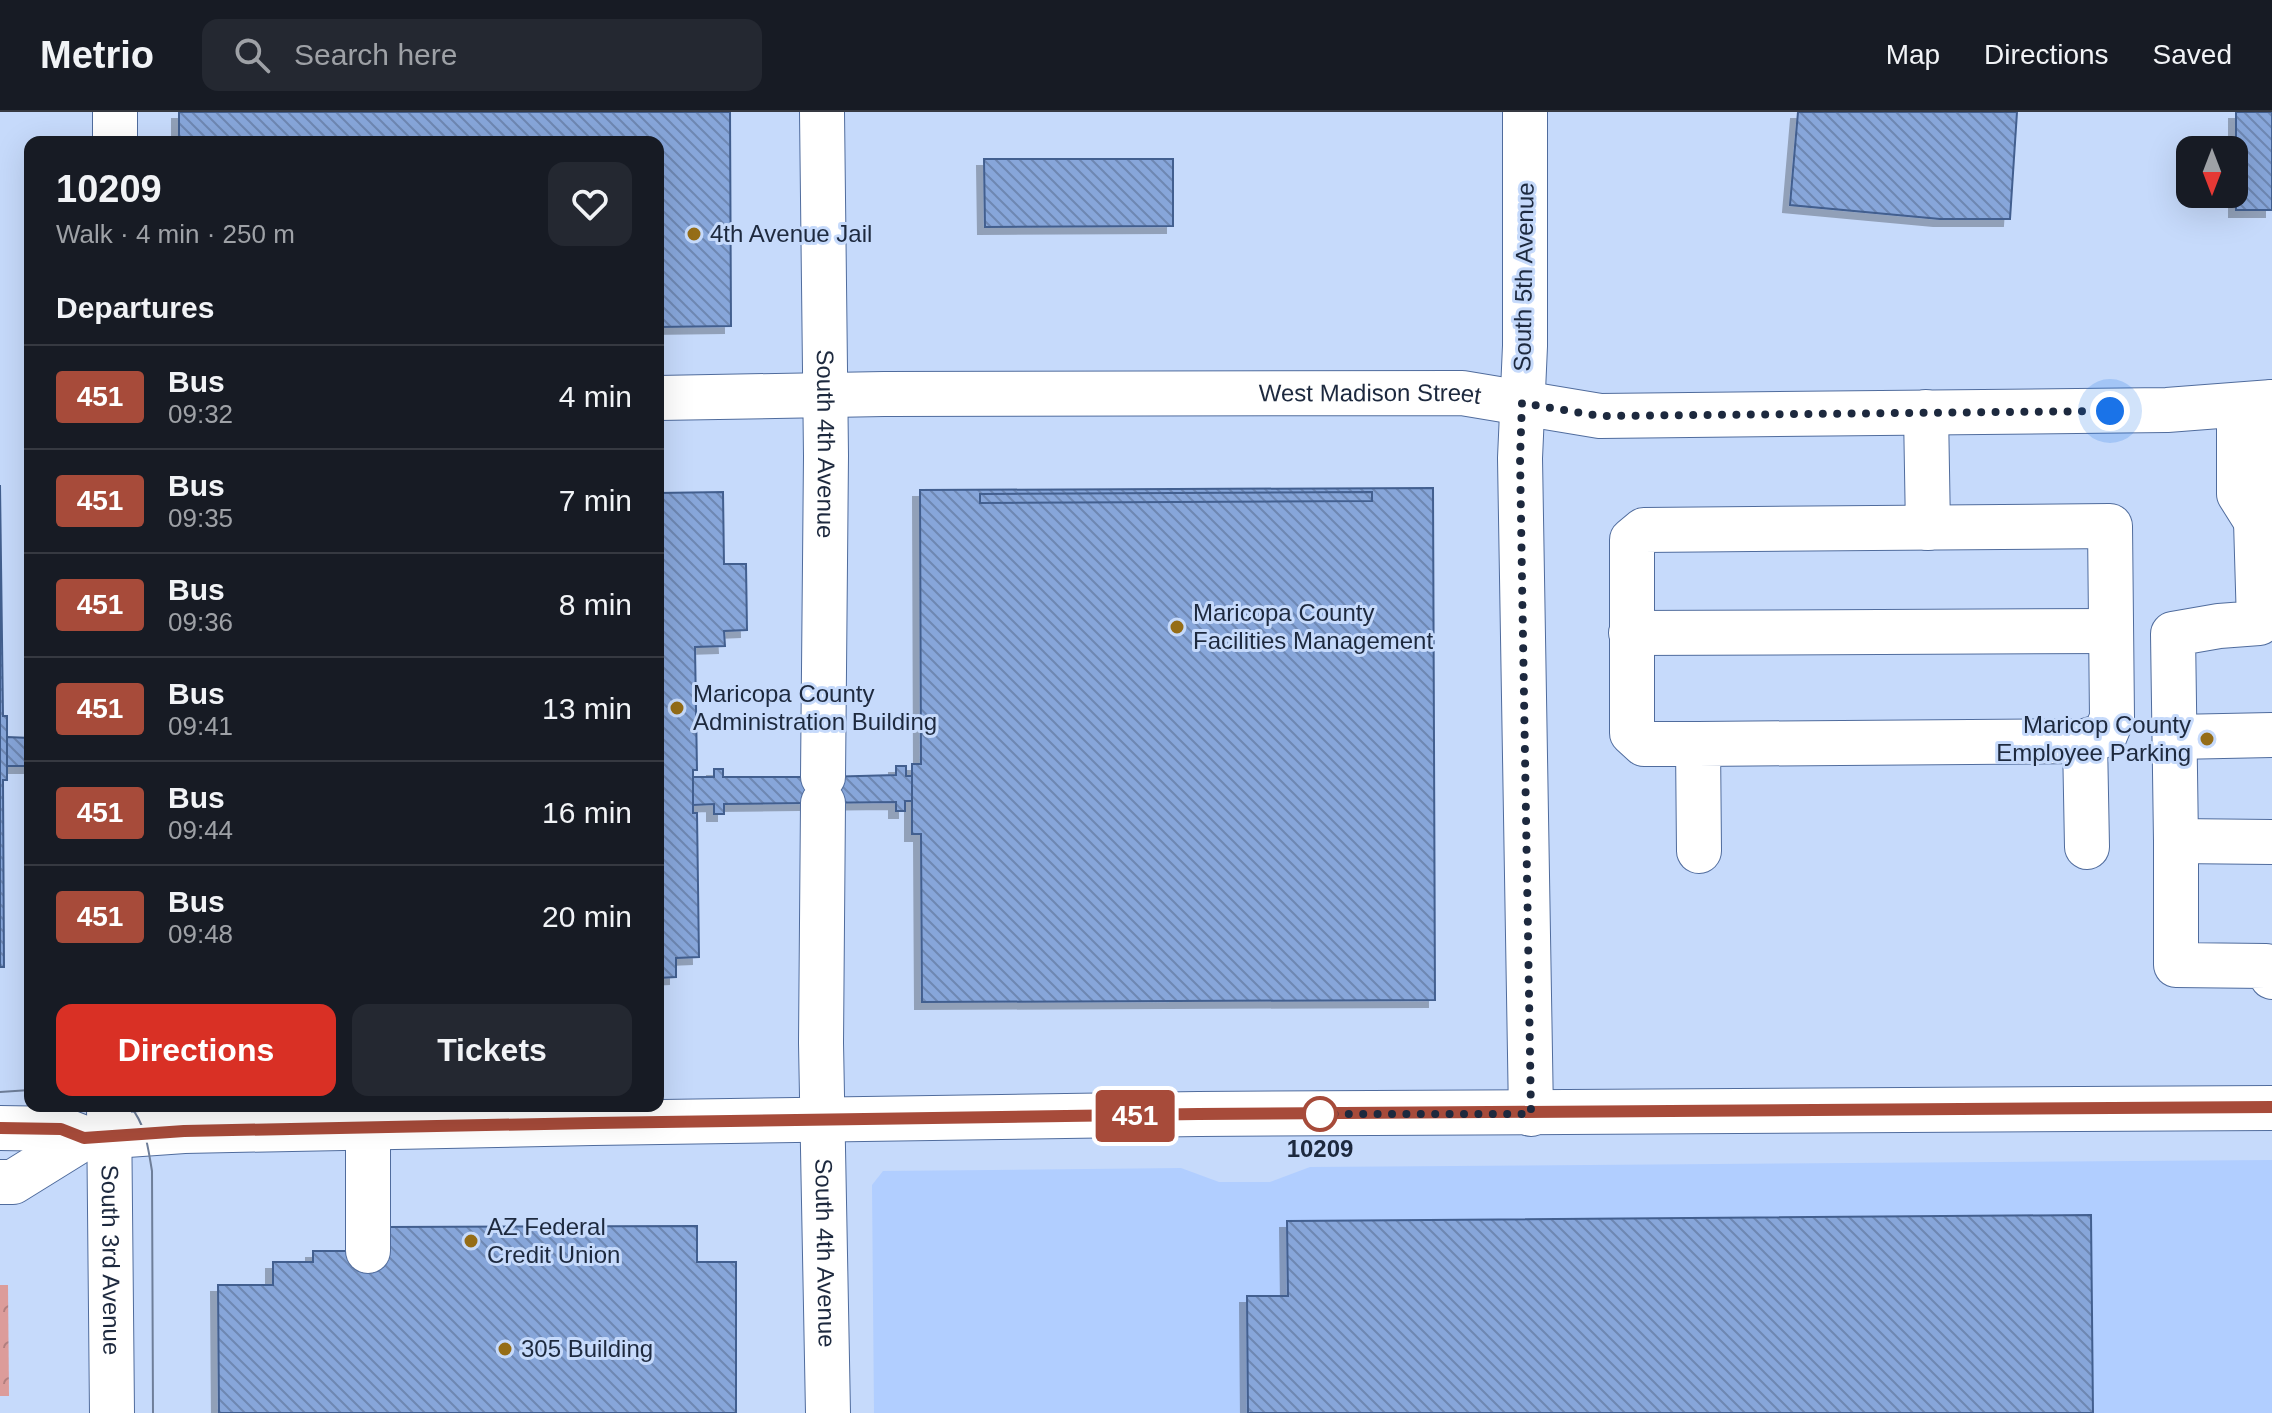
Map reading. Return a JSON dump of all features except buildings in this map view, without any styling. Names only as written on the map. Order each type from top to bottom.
[{"type":"street","points":[[115,112],[115,136]]},
{"type":"street","name":"South 4th Avenue","points":[[822,112],[825,395],[822,1120],[828,1413]]},
{"type":"street","name":"South 5th Avenue","points":[[1525,112],[1525,346],[1520,474],[1531,1114]]},
{"type":"street","name":"West Madison Street","points":[[664,398],[1462,393],[1600,416],[2167,410],[2261,403]]},
{"type":"street","points":[[2261,403],[2239,494],[2256,521],[2266,622],[2173,634],[2175,737],[2182,841],[2176,965],[2266,966],[2272,977]]},
{"type":"street","points":[[1926,412],[1928,528]]},
{"type":"street","points":[[2110,526],[2112,718],[2105,735],[2085,741],[1644,744],[1632,733],[1632,540],[1644,530],[1928,528],[2110,526]]},
{"type":"street","points":[[1631,633],[2111,631]]},
{"type":"street","points":[[2175,737],[2272,735]]},
{"type":"street","points":[[2085,741],[2087,847]]},
{"type":"street","points":[[1698,744],[1699,851]]},
{"type":"street","points":[[2182,841],[2272,842]]},
{"type":"street","points":[[0,1128],[368,1127],[1198,1114],[2272,1108]]},
{"type":"street","points":[[0,1182],[13,1182],[101,1126]]},
{"type":"street","name":"South 3rd Avenue","points":[[101,1126],[112,1413]]},
{"type":"street","points":[[368,1127],[368,1251]]},
{"type":"shaded area","points":[[2272,1160],[2272,1413],[874,1413],[872,1185],[883,1171],[1181,1168],[1219,1182],[1270,1182],[1310,1167]]},
{"type":"green space","points":[[0,1285],[8,1285],[9,1396],[0,1396]]},
{"type":"tram line","points":[[0,1092],[24,1090]]},
{"type":"tram line","points":[[134,1112],[148,1145],[152,1171],[153,1413]]},
{"type":"bus line","name":"451","points":[[0,1128],[61,1129],[84,1138],[184,1131],[1198,1114],[2272,1107]]},
{"type":"place","name":"4th Avenue Jail","points":[[694,234]]},
{"type":"place","name":"Maricopa County Facilities Management","points":[[1177,627]]},
{"type":"place","name":"Maricopa County Administration Building","points":[[677,708]]},
{"type":"place","name":"Maricop County Employee Parking","points":[[2207,739]]},
{"type":"place","name":"10209","points":[[1320,1114]]},
{"type":"place","name":"AZ Federal Credit Union","points":[[471,1241]]},
{"type":"place","name":"305 Building","points":[[505,1349]]},
{"type":"route","points":[[1320,1114],[1531,1114],[1520,458],[1522,403],[1600,416],[2110,411]]}]
